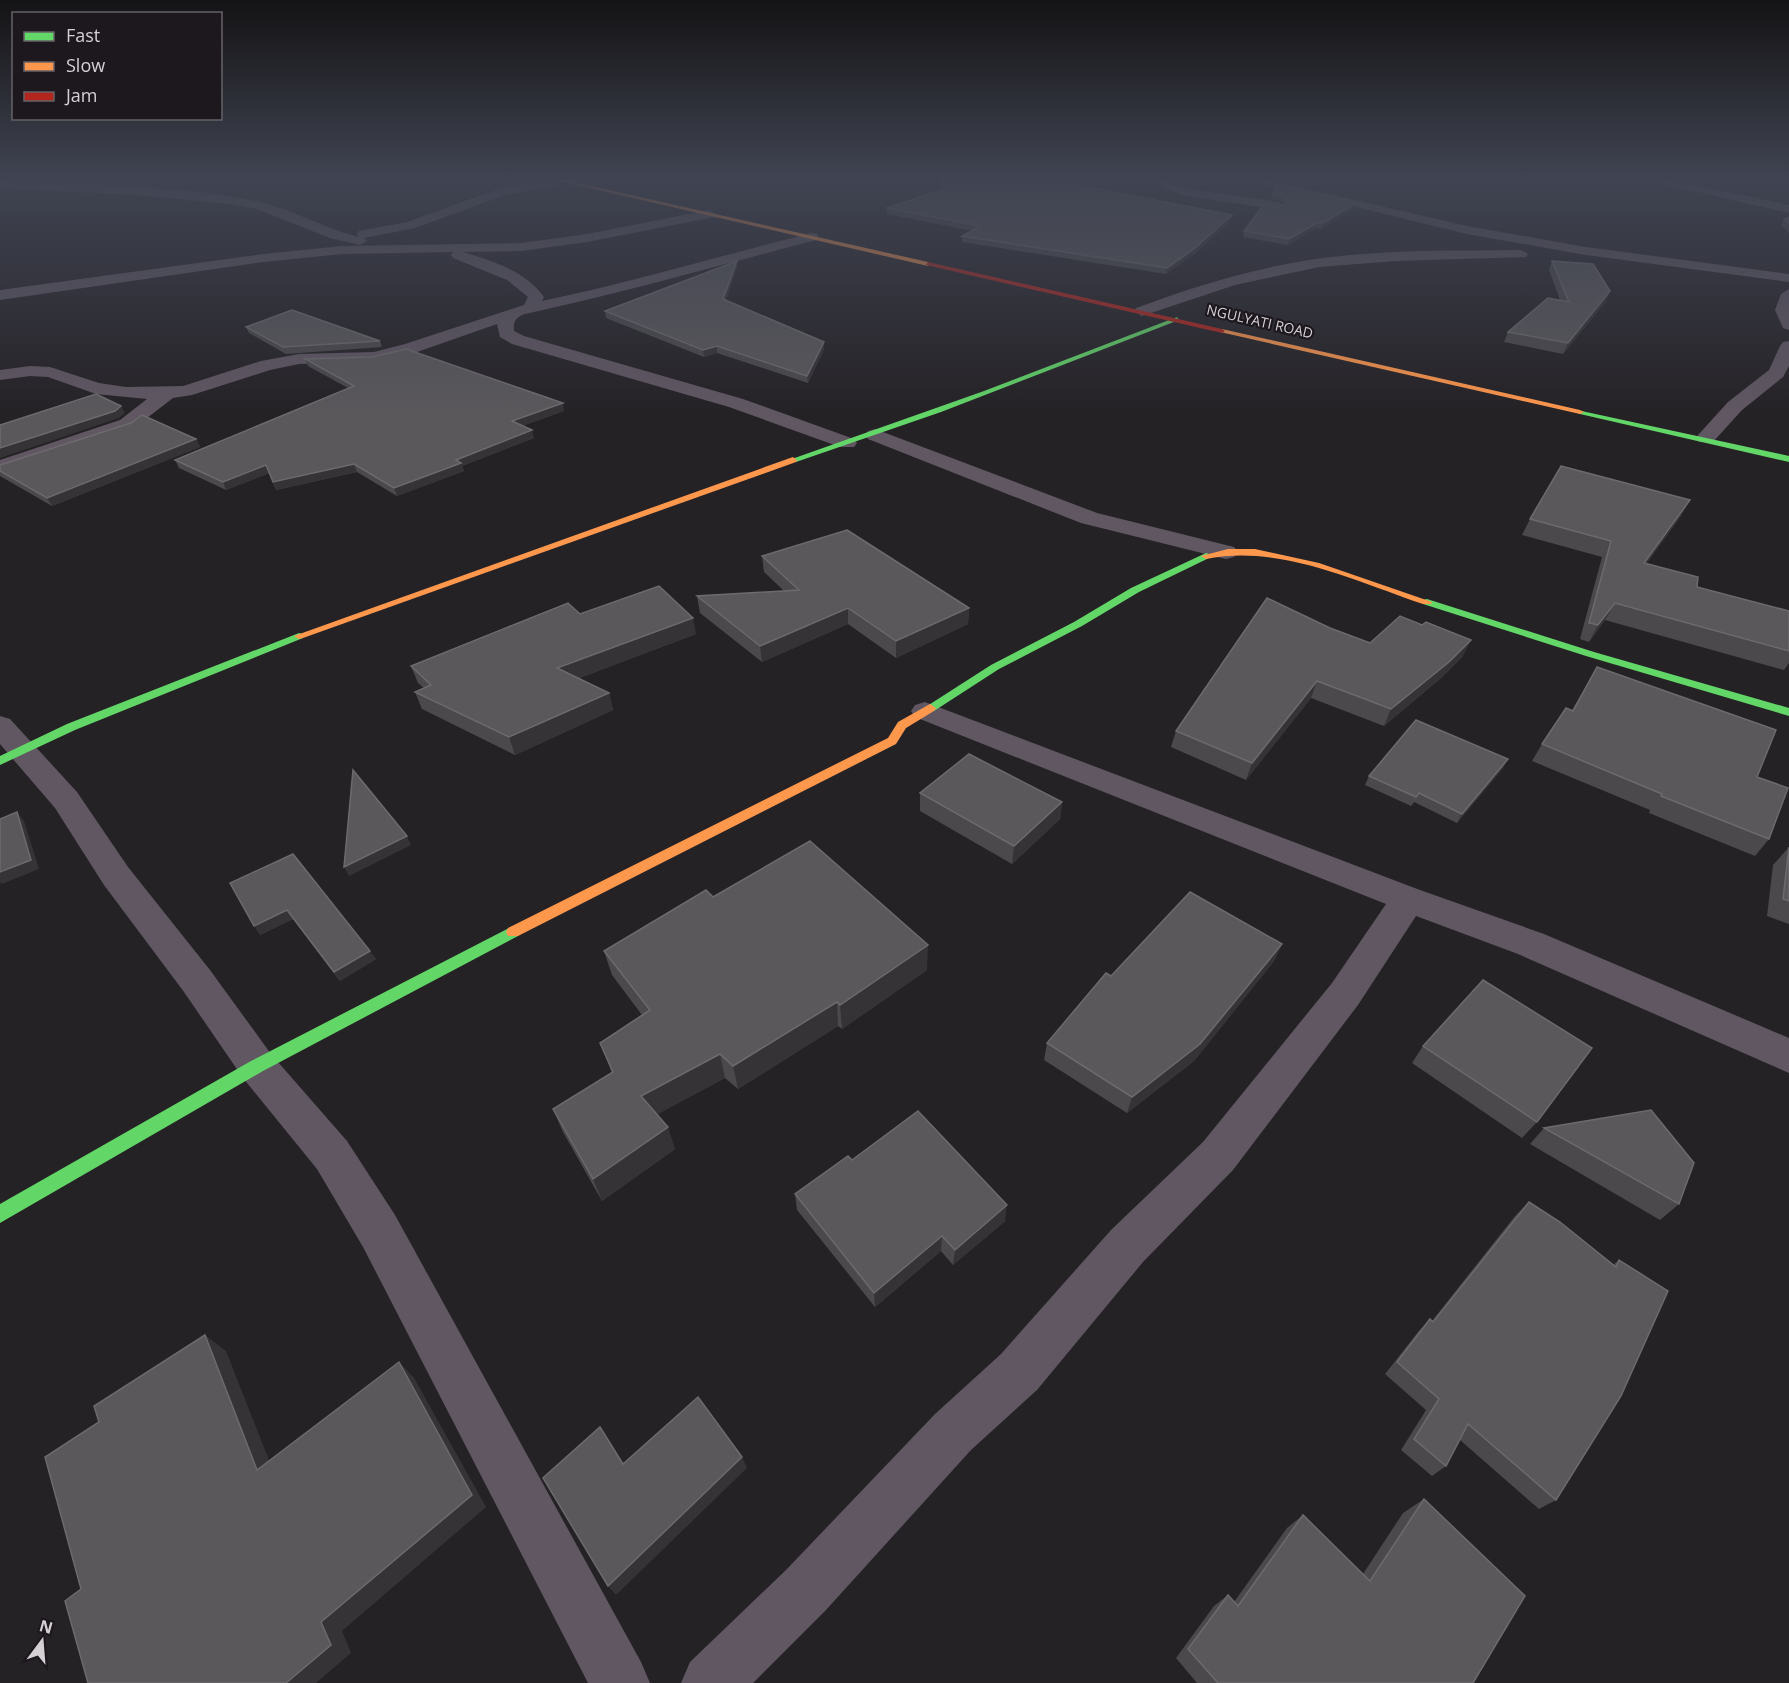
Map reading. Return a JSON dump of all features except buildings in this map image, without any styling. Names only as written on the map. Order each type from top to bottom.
[{"type":"street","points":[[259,259],[266,257]]},
{"type":"street","points":[[0,295],[282,257]]},
{"type":"street","points":[[462,257],[490,265],[527,285],[536,297],[530,308]]},
{"type":"street","points":[[0,375],[30,370],[50,372],[96,388],[126,393],[185,390],[267,365],[299,359],[374,357],[411,348],[530,308],[615,290],[736,257]]},
{"type":"street","name":"NGULYATI ROAD","points":[[899,257],[1706,438],[1789,459]]},
{"type":"street","points":[[1142,311],[1206,287],[1257,274],[1319,263],[1386,257]]},
{"type":"street","points":[[1628,257],[1789,278]]},
{"type":"street","points":[[1789,294],[1783,310],[1789,325]]},
{"type":"street","points":[[512,313],[505,324],[506,333],[518,340],[736,403],[847,443]]},
{"type":"street","points":[[11,756],[71,727],[350,615],[515,560],[779,465],[875,435],[975,399],[1178,319]]},
{"type":"street","points":[[1706,438],[1735,406],[1777,372],[1789,346]]},
{"type":"street","points":[[0,467],[127,424],[169,392]]},
{"type":"street","points":[[875,435],[1089,518],[1226,552]]},
{"type":"street","points":[[0,1214],[257,1066],[625,874],[891,741],[902,725],[995,667],[1078,624],[1134,590],[1217,552],[1278,554],[1590,654],[1789,712]]},
{"type":"street","points":[[925,711],[1532,945],[1789,1056]]},
{"type":"street","points":[[0,725],[11,756],[66,800],[116,876],[197,981],[257,1066],[332,1155],[380,1232],[620,1683]]},
{"type":"street","points":[[711,1683],[806,1590],[953,1432],[1019,1372],[1127,1246],[1218,1156],[1345,994],[1408,899]]},
{"type":"traffic: fast","points":[[793,460],[939,411],[1177,319]]},
{"type":"traffic: fast","points":[[1580,412],[1789,459]]},
{"type":"traffic: fast","points":[[930,708],[995,667],[1078,624],[1135,590],[1206,556]]},
{"type":"traffic: fast","points":[[1427,602],[1590,654],[1789,712]]},
{"type":"traffic: fast","points":[[0,761],[71,727],[299,636]]},
{"type":"traffic: fast","points":[[0,1214],[257,1066],[513,932]]},
{"type":"traffic: slow","points":[[895,257],[928,264]]},
{"type":"traffic: slow","points":[[1222,331],[1580,412]]},
{"type":"traffic: slow","points":[[299,636],[793,460]]},
{"type":"traffic: slow","points":[[1206,556],[1228,551],[1255,552],[1284,557],[1347,574],[1427,602]]},
{"type":"traffic: slow","points":[[513,932],[892,741],[902,725],[930,708]]},
{"type":"traffic: jam","points":[[928,264],[1222,331]]}]
